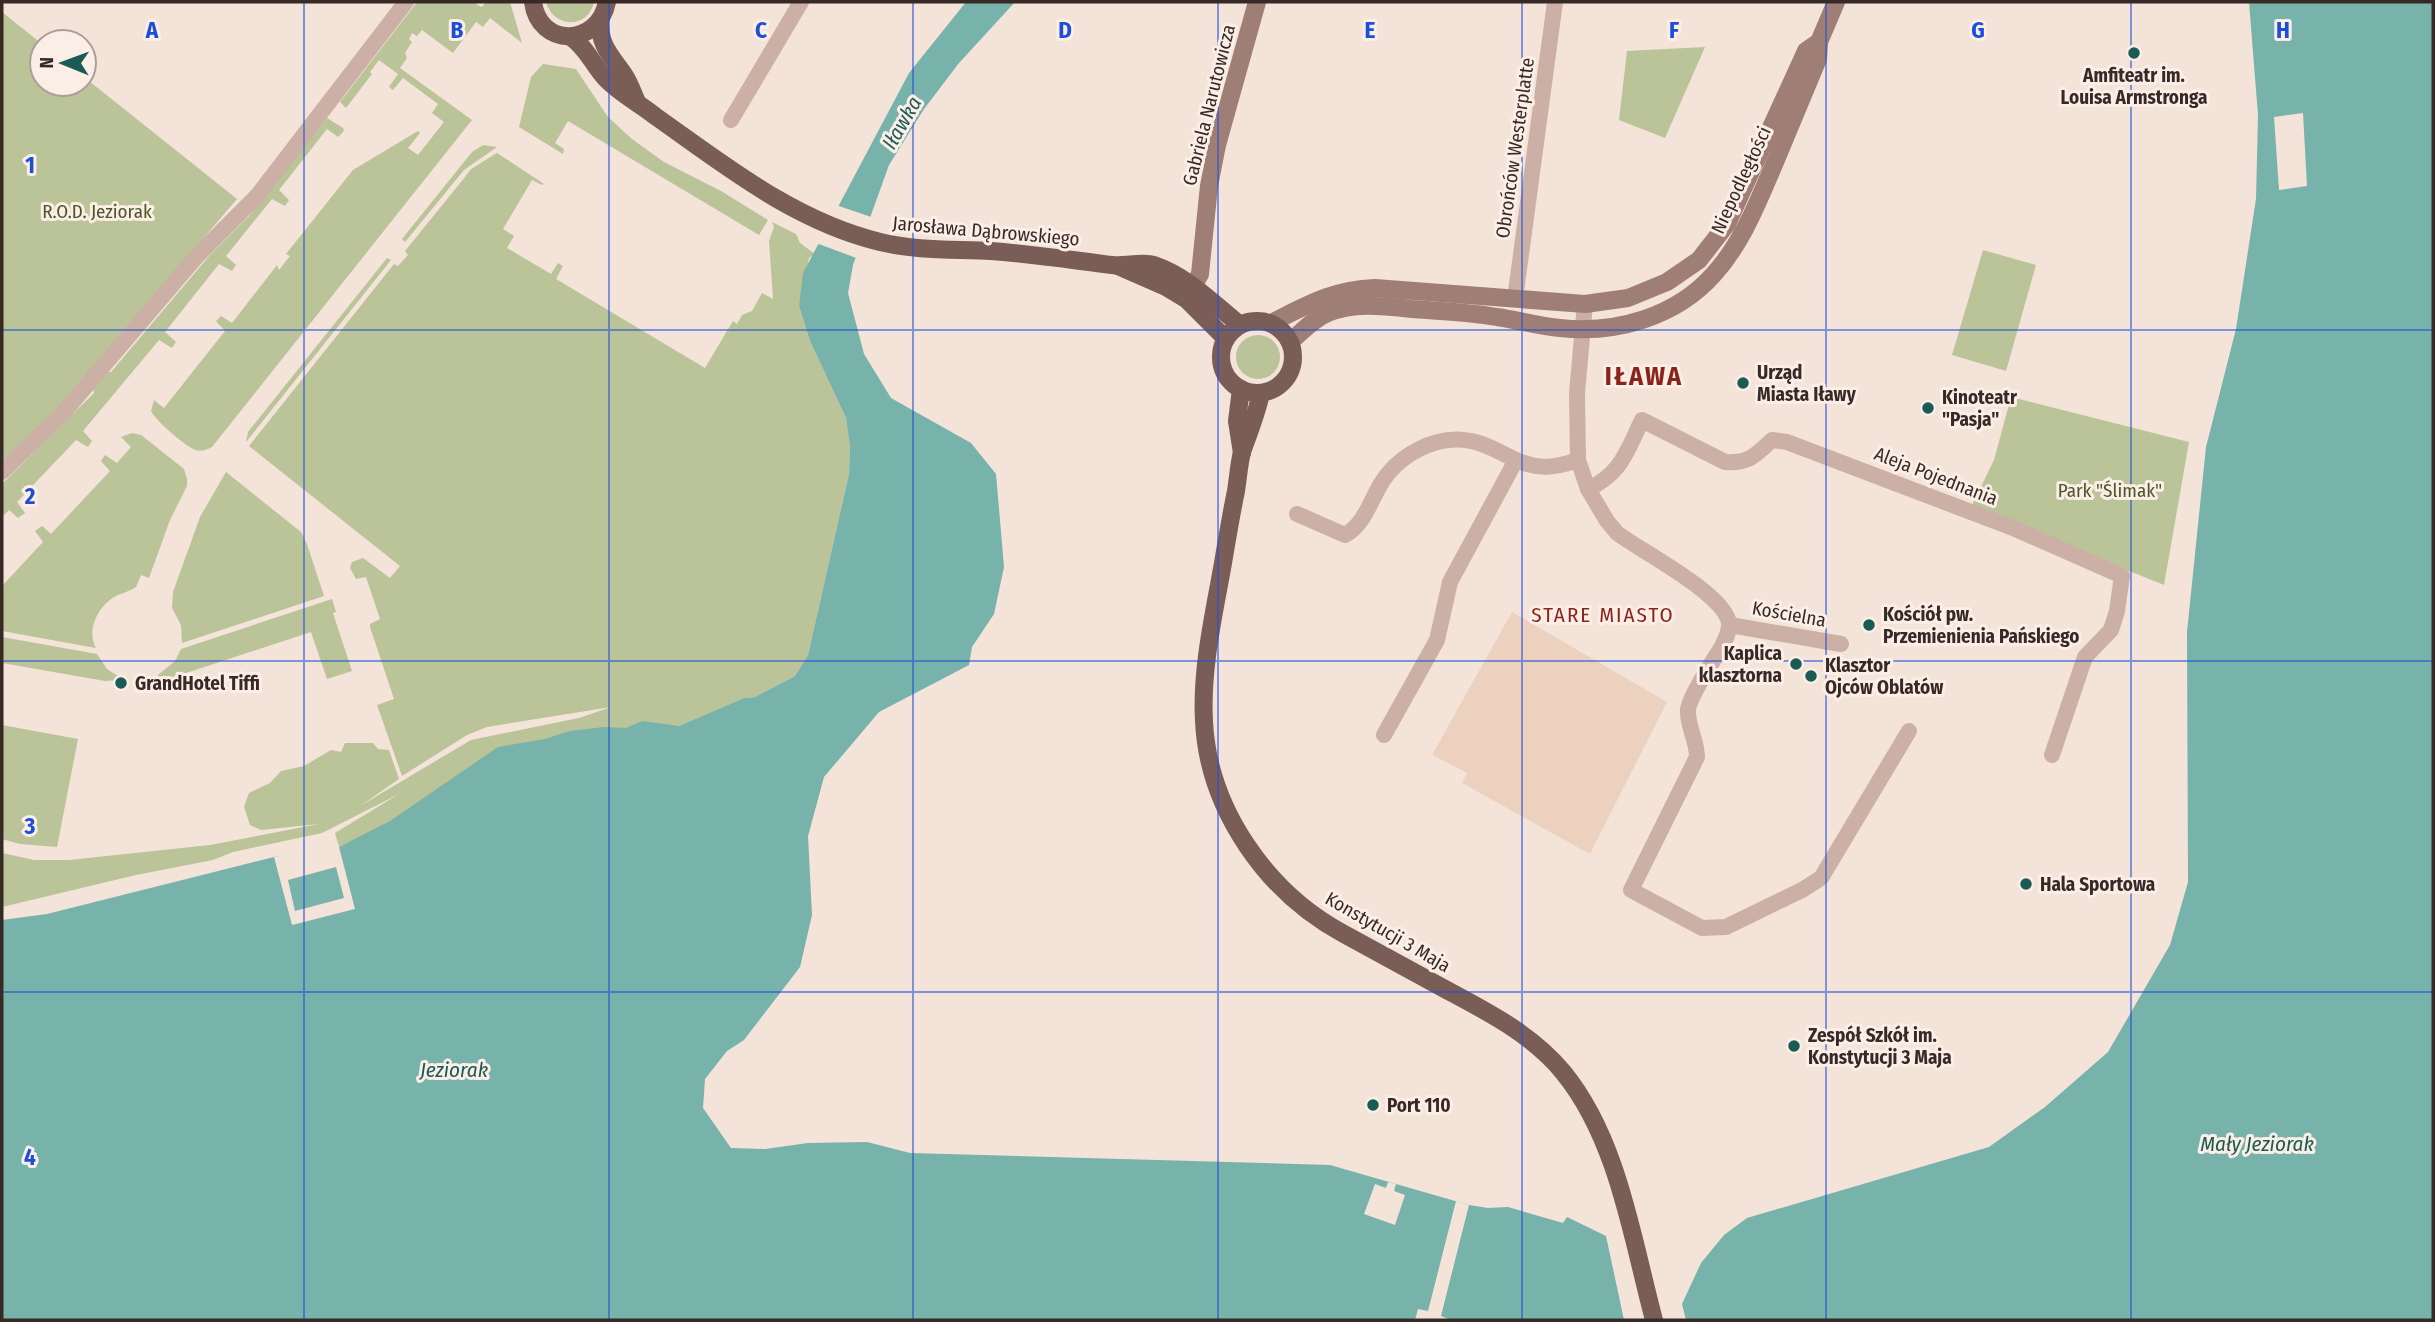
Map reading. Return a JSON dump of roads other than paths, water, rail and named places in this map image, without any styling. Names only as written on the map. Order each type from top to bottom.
[{"type":"main road","points":[[533,2],[537,18],[543,26],[560,35],[571,37],[592,30],[600,22],[607,2]]},
{"type":"main road","name":"Gabriela Narutowicza","points":[[1190,293],[1200,274],[1209,186],[1217,145],[1257,2]]},
{"type":"main road","name":"Niepodległości","points":[[1290,342],[1315,320],[1349,307],[1368,305],[1493,316],[1539,326],[1583,329],[1624,325],[1662,312],[1689,296],[1714,274],[1749,223],[1818,59],[1819,42],[1836,2]]},
{"type":"main road","name":"Jarosława Dąbrowskiego","points":[[600,22],[599,34],[603,46],[626,77],[637,102]]},
{"type":"main road","name":"Jarosława Dąbrowskiego","points":[[571,37],[582,44],[616,90],[743,178],[808,216],[878,241],[922,249],[990,251],[1118,266],[1150,264],[1171,272],[1226,339]]},
{"type":"main road","name":"Niepodległości","points":[[1271,323],[1327,296],[1349,289],[1375,288],[1585,304],[1618,300],[1648,291],[1683,273],[1712,246],[1739,200],[1806,51],[1819,42]]},
{"type":"main road","name":"Jarosława Dąbrowskiego","points":[[1190,293],[1240,325]]},
{"type":"main road","points":[[1250,321],[1271,323],[1282,331],[1290,342],[1293,355],[1291,368],[1285,380],[1274,388],[1261,393],[1241,389],[1229,380],[1223,367],[1221,353],[1226,339],[1240,325],[1250,321]]},
{"type":"main road","name":"Konstytucji 3 Maja","points":[[1241,389],[1237,421],[1242,453]]},
{"type":"main road","name":"Konstytucji 3 Maja","points":[[1261,393],[1254,424],[1242,453],[1215,604],[1203,700],[1206,747],[1212,773],[1228,811],[1260,865],[1300,904],[1338,932],[1508,1025],[1538,1047],[1562,1070],[1586,1105],[1608,1149],[1654,1320]]},
{"type":"street","points":[[2,472],[64,412],[197,257],[257,196],[406,2]]},
{"type":"street","points":[[731,120],[801,2]]},
{"type":"street","name":"Obrońców Westerplatte","points":[[1515,299],[1555,2]]},
{"type":"street","points":[[1585,304],[1577,393],[1578,460],[1588,489],[1617,533],[1706,592],[1726,612],[1730,625],[1726,638],[1688,706],[1688,719],[1697,743],[1697,757],[1631,890],[1702,928],[1715,929],[1726,927],[1802,890],[1821,878],[1909,731]]},
{"type":"street","name":"Aleja Pojednania","points":[[1588,489],[1615,472],[1643,420],[1725,462],[1740,464],[1772,440],[1787,442],[2013,528],[2122,576],[2117,611],[2110,630],[2085,657],[2052,755]]},
{"type":"street","points":[[1297,514],[1345,535],[1357,529],[1381,483],[1412,451],[1440,441],[1471,441],[1531,466],[1544,468],[1578,460]]},
{"type":"street","points":[[1384,735],[1437,640],[1450,582],[1516,460]]},
{"type":"street","name":"Kościelna","points":[[1730,625],[1841,644]]},
{"type":"water","name":"Jeziorak","points":[[966,2],[1015,2],[959,63],[924,109],[889,165],[853,265],[848,293],[864,354],[891,398],[971,443],[996,474],[1004,567],[994,614],[972,647],[969,665],[879,712],[824,777],[808,836],[812,915],[800,967],[744,1040],[727,1051],[705,1079],[703,1108],[731,1148],[765,1149],[808,1143],[867,1142],[910,1153],[1330,1165],[1469,1205],[1508,1207],[1563,1223],[1567,1217],[1606,1236],[1624,1320],[2,1320],[2,920],[47,914],[274,857],[339,847],[390,821],[498,747],[545,739],[570,731],[604,727],[626,728],[642,721],[679,726],[744,698],[755,697],[795,676],[808,655],[849,474],[850,447],[846,418],[810,341],[799,306],[803,273],[909,73]]},
{"type":"water","name":"Mały Jeziorak","points":[[2249,2],[2433,2],[2433,1320],[1686,1320],[1682,1304],[1701,1263],[1724,1235],[1747,1218],[1989,1147],[2045,1107],[2108,1052],[2170,945],[2188,882],[2187,632],[2206,447],[2236,329],[2256,199],[2258,115]]},
{"type":"place","name":"Amfiteatr im. Louisa Armstronga","points":[[2134,53]]},
{"type":"place","name":"Urząd Miasta Iławy","points":[[1743,383]]},
{"type":"place","name":"Kinoteatr \"Pasja\"","points":[[1928,408]]},
{"type":"place","name":"Kościół pw. Przemienienia Pańskiego","points":[[1869,625]]},
{"type":"place","name":"Kaplica klasztorna","points":[[1796,664]]},
{"type":"place","name":"Klasztor Ojców Oblatów","points":[[1811,676]]},
{"type":"place","name":"GrandHotel Tiffi","points":[[121,683]]},
{"type":"place","name":"Hala Sportowa","points":[[2026,884]]},
{"type":"place","name":"Zespół Szkół im. Konstytucji 3 Maja","points":[[1794,1046]]},
{"type":"place","name":"Port 110","points":[[1373,1105]]},
{"type":"district","name":"IŁAWA","points":[[1644,376]]},
{"type":"district","name":"STARE MIASTO","points":[[1603,615]]},
{"type":"water label","name":"Iławka","points":[[902,123]]},
{"type":"park label","name":"R.O.D. Jeziorak","points":[[97,211]]},
{"type":"park label","name":"Park \"Ślimak\"","points":[[2110,490]]}]
